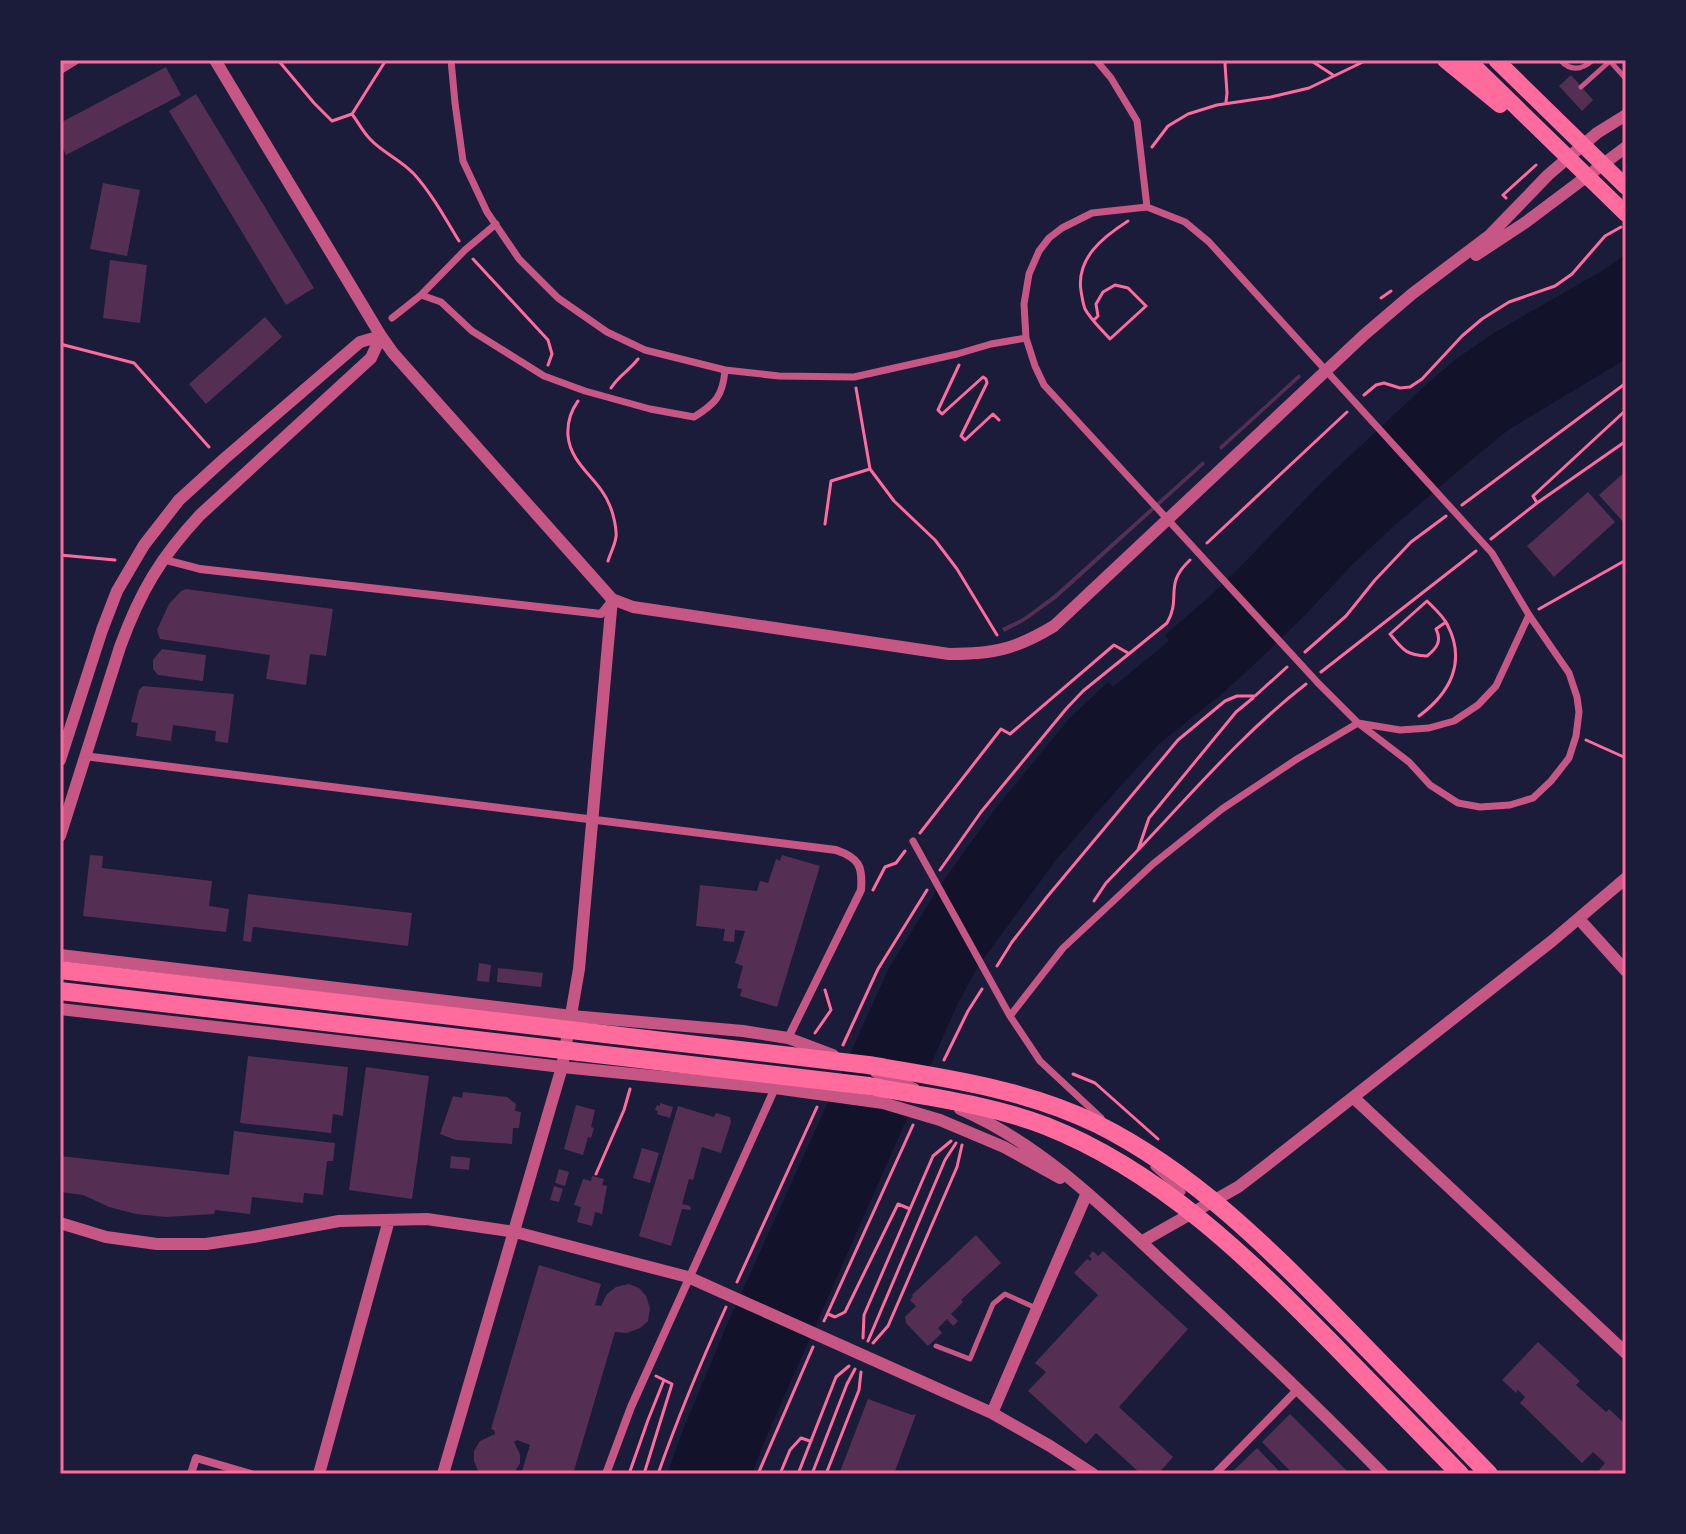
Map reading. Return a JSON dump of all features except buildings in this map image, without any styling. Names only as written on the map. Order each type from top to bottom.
[{"type":"highway","points":[[60,970],[868,1065],[976,1083],[1015,1093],[1094,1123],[1130,1142],[1210,1196],[1305,1285],[1489,1474]]},
{"type":"highway","points":[[60,991],[869,1086],[1012,1114],[1084,1143],[1118,1161],[1199,1217],[1289,1300],[1460,1474]]},
{"type":"main road","points":[[1445,60],[1578,169]]},
{"type":"main road","points":[[1468,60],[1626,214]]},
{"type":"main road","points":[[1496,60],[1626,187]]},
{"type":"main road","points":[[1511,60],[1592,155]]},
{"type":"street","points":[[60,68],[73,60]]},
{"type":"street","points":[[215,60],[381,336],[409,373],[612,599],[633,607],[936,652],[980,654],[1004,650],[1035,638],[1054,626],[1364,335],[1479,244],[1548,175],[1597,133],[1626,115]]},
{"type":"street","points":[[451,60],[463,161],[487,212],[519,259],[558,298],[607,332],[645,350],[725,370],[779,376],[854,377],[1026,338]]},
{"type":"street","points":[[1096,60],[1111,78],[1137,121],[1147,207]]},
{"type":"street","points":[[1412,294],[1526,222],[1626,147]]},
{"type":"street","points":[[1147,207],[1185,222],[1209,242],[1492,553],[1569,673],[1577,697],[1576,736],[1569,758],[1533,798],[1510,805],[1480,807],[1458,803],[1430,785],[1409,762],[1358,723],[1318,683],[1044,385],[1026,338],[1024,304],[1029,274],[1039,251],[1062,228],[1092,213],[1147,207]]},
{"type":"street","points":[[392,318],[496,224]]},
{"type":"street","points":[[421,295],[441,302],[472,331],[544,376],[650,409],[694,417],[712,405],[724,388],[725,370]]},
{"type":"street","points":[[60,836],[129,621],[150,577],[200,515],[371,358],[381,336]]},
{"type":"street","points":[[61,756],[117,591],[164,518],[224,459],[360,342],[381,336]]},
{"type":"street","points":[[162,559],[200,569],[601,614],[612,599]]},
{"type":"street","points":[[443,1474],[562,1067],[572,1016],[579,969],[612,599]]},
{"type":"street","points":[[1010,1016],[1063,948],[1153,864],[1222,809],[1309,751],[1358,723],[1400,730],[1429,728],[1454,721],[1478,705],[1496,686],[1529,615]]},
{"type":"street","points":[[84,756],[836,850],[849,855],[862,872],[861,890],[788,1038]]},
{"type":"street","points":[[913,841],[1010,1016],[1040,1061],[1182,1192]]},
{"type":"street","points":[[1141,1242],[1238,1187],[1579,919],[1626,878]]},
{"type":"street","points":[[1579,919],[1626,971]]},
{"type":"street","points":[[60,955],[572,1016],[743,1031],[788,1038],[974,1115],[1041,1155],[1141,1242],[1298,1389],[1383,1474]]},
{"type":"street","points":[[60,1009],[562,1067],[775,1088],[883,1103],[940,1120],[1004,1147],[1087,1193]]},
{"type":"street","points":[[606,1474],[646,1372],[775,1088]]},
{"type":"street","points":[[1354,1098],[1626,1353]]},
{"type":"street","points":[[992,1413],[1087,1193]]},
{"type":"street","points":[[60,1223],[106,1237],[157,1244],[206,1244],[339,1221],[427,1219],[515,1232],[688,1277],[992,1413],[1093,1474]]},
{"type":"street","points":[[319,1474],[389,1220]]},
{"type":"street","points":[[1215,1474],[1298,1389]]},
{"type":"street","points":[[191,1474],[196,1458],[251,1474]]},
{"type":"lane","points":[[1560,60],[1577,69],[1593,60]]},
{"type":"lane","points":[[1581,87],[1609,60],[1626,79]]},
{"type":"lane","points":[[936,1346],[970,1359],[993,1304],[1005,1294],[1037,1308]]},
{"type":"path","points":[[278,60],[332,121],[352,114],[386,60]]},
{"type":"path","points":[[1226,103],[1225,64],[1228,60]]},
{"type":"path","points":[[1310,60],[1333,75]]},
{"type":"path","points":[[1142,159],[1168,126],[1188,114],[1226,103],[1309,88],[1367,60]]},
{"type":"path","points":[[1094,320],[1098,316],[1096,304],[1103,292],[1115,285],[1128,288],[1146,306],[1110,339],[1094,320],[1084,307],[1080,284],[1084,264],[1094,247],[1147,207]]},
{"type":"path","points":[[60,344],[134,363],[209,447]]},
{"type":"path","points":[[606,397],[620,375],[630,369],[645,350]]},
{"type":"path","points":[[957,354],[959,366],[938,410],[942,414],[983,377],[987,383],[961,436],[965,440],[993,414],[999,420]]},
{"type":"path","points":[[854,377],[870,469],[894,501],[935,540],[957,569],[1004,650]]},
{"type":"path","points":[[585,391],[571,411],[569,443],[574,458],[611,506],[616,537],[608,561]]},
{"type":"path","points":[[1537,503],[1533,496],[1626,410]]},
{"type":"path","points":[[1491,539],[1626,441]]},
{"type":"path","points":[[825,524],[831,481],[870,469]]},
{"type":"path","points":[[1089,909],[1106,883],[1285,700],[1479,548]]},
{"type":"path","points":[[60,555],[115,560]]},
{"type":"path","points":[[1529,615],[1626,560]]},
{"type":"path","points":[[1400,730],[1434,705],[1451,683],[1456,659],[1446,622],[1427,601],[1390,634],[1403,650],[1412,655],[1427,656],[1436,648],[1440,636],[1436,629],[1446,622]]},
{"type":"path","points":[[871,894],[885,867],[896,863],[1001,729],[1010,734],[1114,645],[1130,654],[1083,691],[1066,709],[981,812],[935,877]]},
{"type":"path","points":[[1138,850],[1149,818],[1236,712],[1255,696]]},
{"type":"path","points":[[1576,736],[1626,758]]},
{"type":"path","points":[[843,1045],[878,969],[928,889]]},
{"type":"path","points":[[788,1038],[814,1033],[831,1010],[825,988]]},
{"type":"path","points":[[1067,1072],[1095,1083],[1165,1145]]},
{"type":"path","points":[[596,1174],[630,1089]]},
{"type":"path","points":[[736,1284],[820,1099]]},
{"type":"path","points":[[954,1142],[945,1160],[868,1341],[864,1315],[933,1156],[954,1142]]},
{"type":"path","points":[[868,1341],[888,1326],[957,1167],[962,1145]]},
{"type":"path","points":[[827,1313],[835,1317],[845,1312],[898,1204],[910,1209]]},
{"type":"path","points":[[658,1474],[704,1354],[730,1298]]},
{"type":"path","points":[[798,1474],[836,1377],[849,1366]]},
{"type":"path","points":[[812,1474],[855,1369]]},
{"type":"path","points":[[644,1474],[672,1384],[646,1372]]},
{"type":"path","points":[[826,1474],[859,1390],[861,1372]]},
{"type":"path","points":[[629,1474],[664,1380]]},
{"type":"path","points":[[780,1474],[795,1444],[801,1438],[810,1441]]},
{"type":"shaded area","points":[[1626,254],[1626,359],[1508,430],[1395,525],[1259,660],[1159,744],[1056,860],[978,966],[957,1005],[752,1474],[667,1474],[726,1327],[889,968],[937,890],[995,809],[1068,720],[1108,682],[1113,687],[1169,641],[1165,635],[1206,600],[1322,482],[1427,384],[1494,333]]}]
